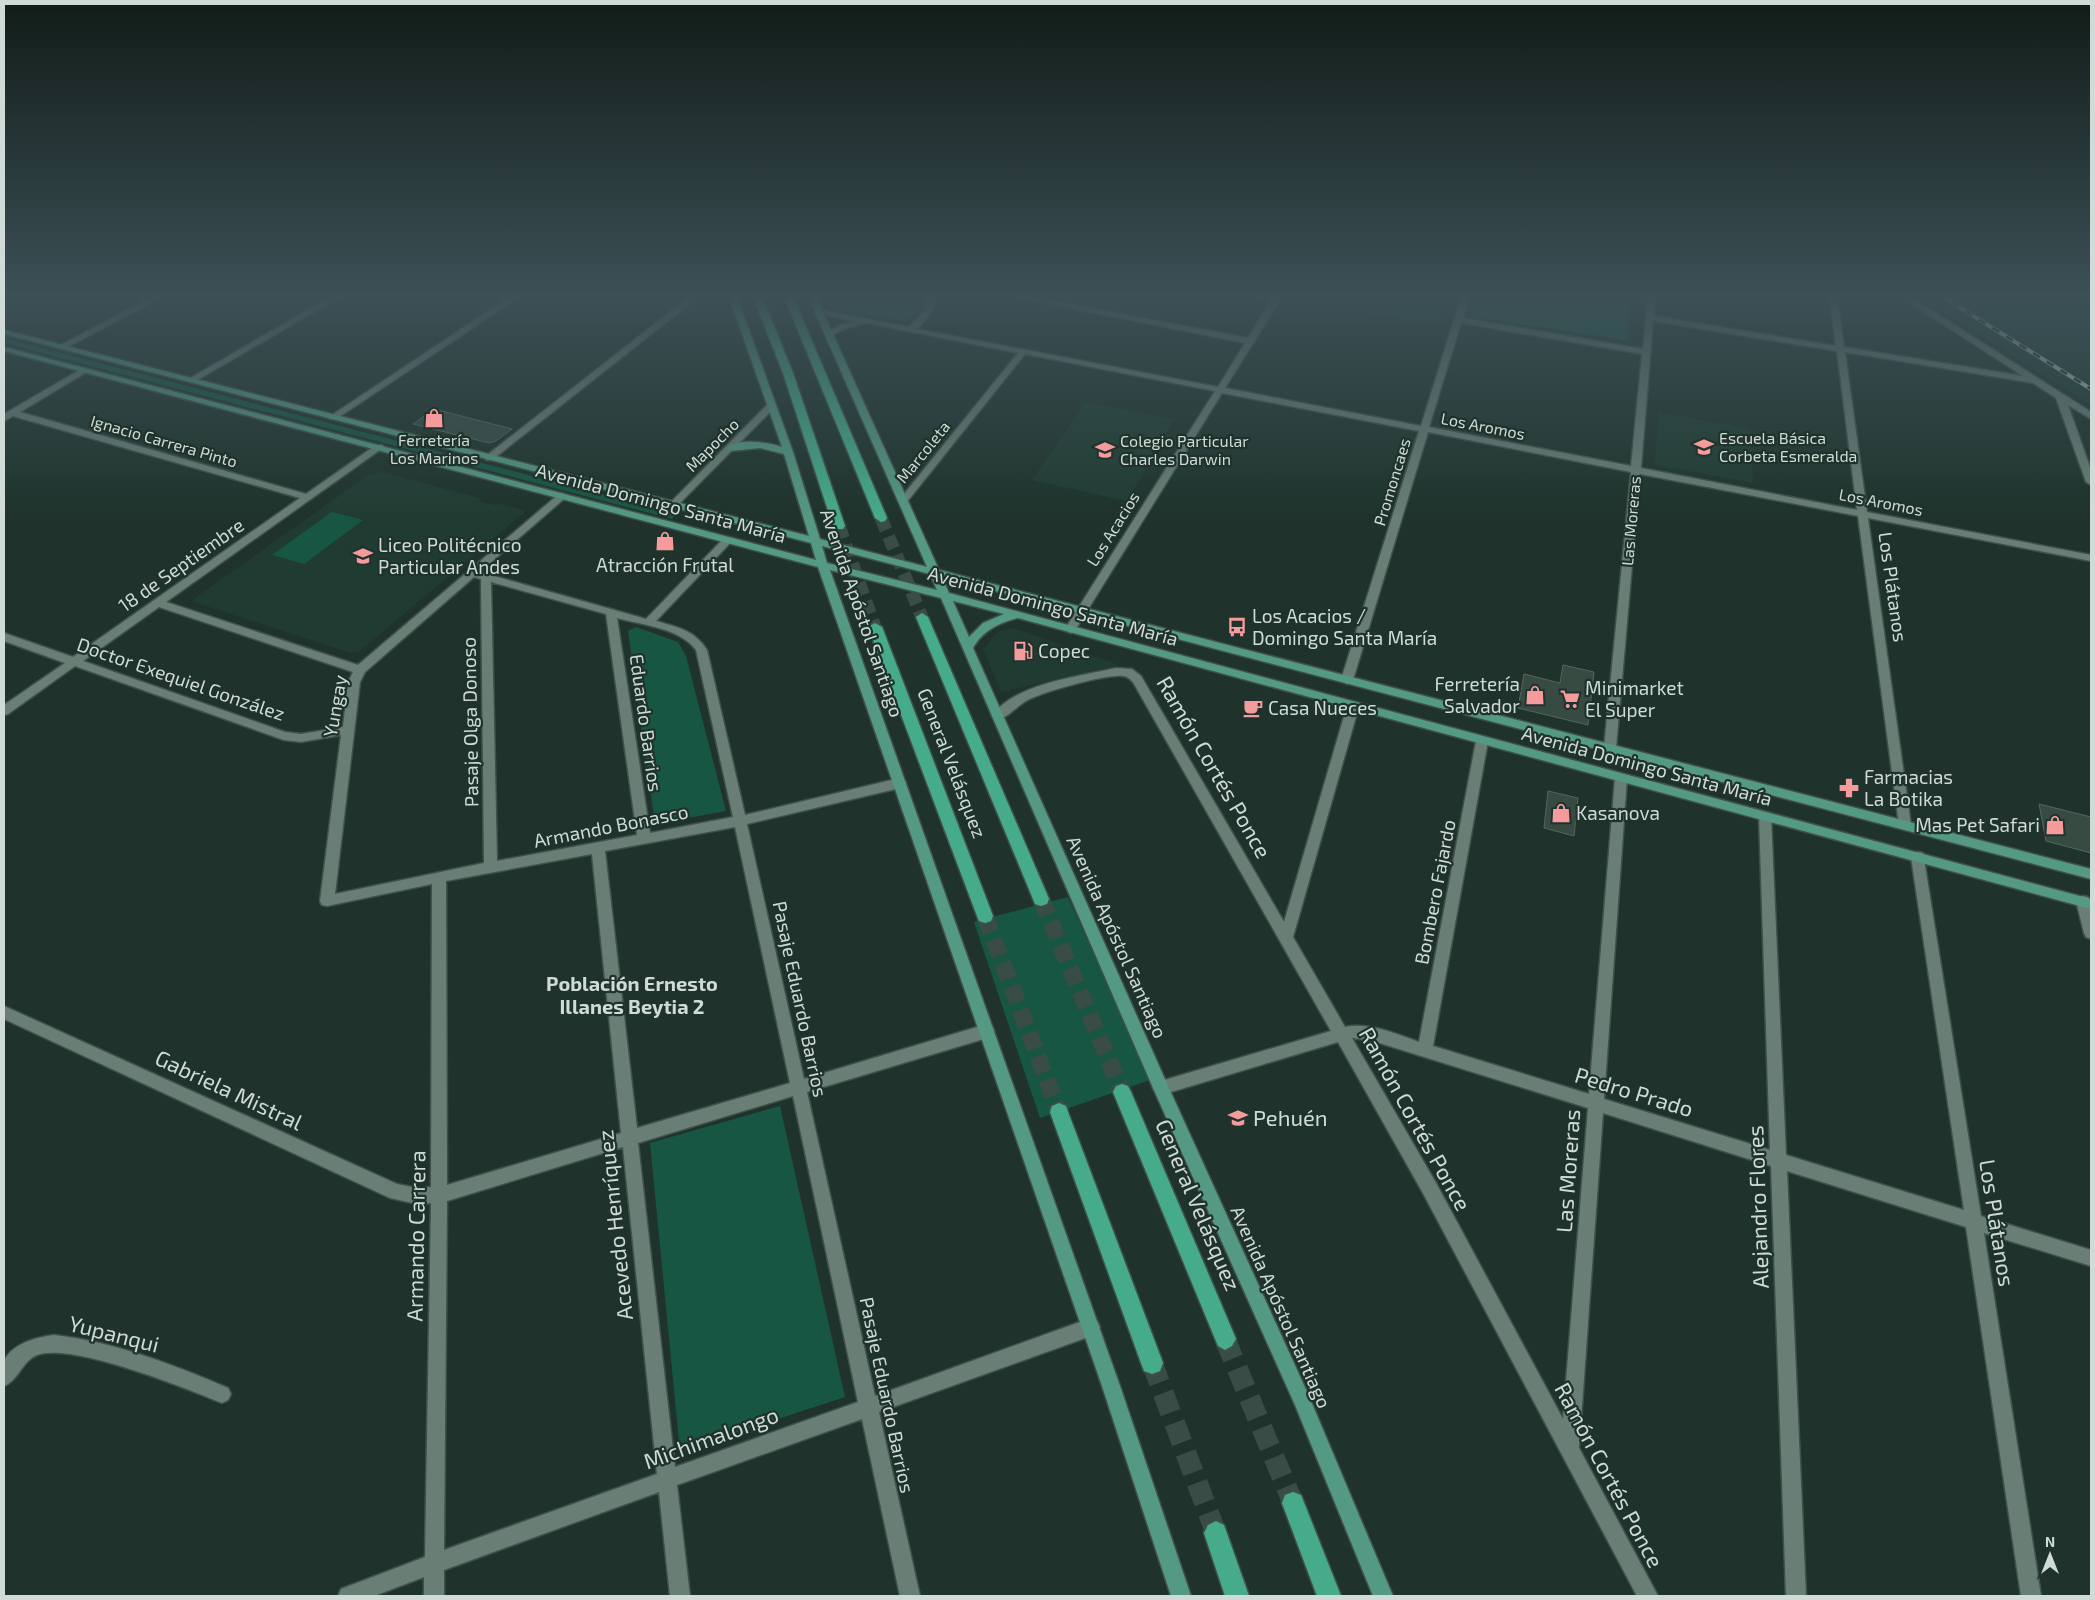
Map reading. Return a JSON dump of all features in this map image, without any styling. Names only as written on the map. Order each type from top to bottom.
[{"type":"highway","points":[[786,369],[839,526]]},
{"type":"highway","points":[[818,369],[880,518]]},
{"type":"highway","name":"General Velásquez","points":[[922,617],[1040,900]]},
{"type":"highway","name":"General Velásquez","points":[[875,627],[984,916]]},
{"type":"highway","name":"General Velásquez","points":[[1122,1092],[1225,1339]]},
{"type":"highway","points":[[1059,1112],[1152,1363]]},
{"type":"highway","points":[[1293,1503],[1329,1596]]},
{"type":"highway","points":[[1216,1532],[1237,1596]]},
{"type":"main road","name":"Avenida Domingo Santa María","points":[[81,369],[823,565],[1017,614],[2087,903]]},
{"type":"main road","name":"Avenida Domingo Santa María","points":[[146,369],[935,572],[2091,874]]},
{"type":"main road","name":"Avenida Apóstol Santiago","points":[[759,369],[788,452],[823,565],[1091,1328],[1180,1596]]},
{"type":"main road","name":"Avenida Apóstol Santiago","points":[[845,369],[1161,1088],[1302,1400],[1383,1596]]},
{"type":"main road","points":[[731,448],[759,445],[773,446],[788,452]]},
{"type":"main road","points":[[968,648],[972,638],[985,626],[999,619],[1017,614]]},
{"type":"street","points":[[191,380],[211,369]]},
{"type":"street","points":[[333,417],[406,369]]},
{"type":"street","points":[[489,458],[603,369]]},
{"type":"street","name":"Marcoleta","points":[[903,501],[1010,369]]},
{"type":"street","name":"Los Aromos","points":[[1109,369],[2091,558]]},
{"type":"street","name":"Los Acacios","points":[[1070,629],[1233,369]]},
{"type":"street","name":"Promoncaes","points":[[1347,680],[1444,369]]},
{"type":"street","name":"Las Moreras","points":[[1610,748],[1645,369]]},
{"type":"street","name":"Los Plátanos","points":[[1844,369],[1905,825]]},
{"type":"street","points":[[1961,369],[2037,381]]},
{"type":"street","points":[[2018,369],[2091,416]]},
{"type":"street","points":[[8,415],[86,370]]},
{"type":"street","points":[[2060,396],[2091,482]]},
{"type":"street","name":"Mapocho","points":[[674,505],[772,405]]},
{"type":"street","name":"Ignacio Carrera Pinto","points":[[8,415],[307,497]]},
{"type":"street","name":"18 de Septiembre","points":[[4,711],[379,447]]},
{"type":"street","points":[[360,670],[479,574],[562,496]]},
{"type":"street","points":[[648,623],[728,540]]},
{"type":"street","name":"Pasaje Eduardo Barrios","points":[[479,574],[686,634],[694,640],[701,650],[910,1596]]},
{"type":"street","name":"Pasaje Olga Donoso","points":[[479,574],[491,868]]},
{"type":"street","name":"Yungay","points":[[157,603],[360,670],[354,682],[327,902]]},
{"type":"street","name":"Eduardo Barrios","points":[[611,612],[644,839]]},
{"type":"street","name":"Doctor Exequiel González","points":[[4,637],[289,737],[301,738],[349,730]]},
{"type":"street","name":"Ramón Cortés Ponce","points":[[998,716],[1012,702],[1032,693],[1116,672],[1128,672],[1137,679],[1430,1189],[1648,1596]]},
{"type":"street","points":[[1286,937],[1353,706]]},
{"type":"street","name":"Bombero Fajardo","points":[[1425,1050],[1482,741]]},
{"type":"street","name":"Las Moreras","points":[[1570,1448],[1621,778]]},
{"type":"street","name":"Armando Bonasco","points":[[327,902],[438,877],[740,821],[900,783]]},
{"type":"street","name":"Alejandro Flores","points":[[1765,816],[1796,1596]]},
{"type":"street","name":"Acevedo Henríquez","points":[[598,848],[680,1596]]},
{"type":"street","name":"Los Plátanos","points":[[1918,858],[2031,1596]]},
{"type":"street","name":"Armando Carrera","points":[[434,1596],[439,1195],[438,877]]},
{"type":"street","points":[[2087,903],[2091,933]]},
{"type":"street","name":"Gabriela Mistral","points":[[4,1012],[396,1192],[417,1196],[439,1195],[986,1031]]},
{"type":"street","name":"Pedro Prado","points":[[1161,1088],[1342,1034],[1356,1031],[1373,1034],[2091,1258]]},
{"type":"street","name":"Michimalongo","points":[[348,1596],[434,1563],[869,1406],[1091,1328]]},
{"type":"street","name":"Yupanqui","points":[[4,1377],[23,1354],[38,1346],[57,1344],[133,1361],[178,1376],[222,1394]]},
{"type":"shaded area","points":[[2033,369],[2091,369],[2091,405]]},
{"type":"shaded area","name":"Colegio Particular Charles Darwin","points":[[1085,402],[1174,419],[1127,501],[1032,480]]},
{"type":"shaded area","name":"Escuela Básica Corbeta Esmeralda","points":[[1658,412],[1751,429],[1753,483],[1655,465]]},
{"type":"shaded area","name":"Liceo Politécnico Particular Andes","points":[[381,472],[480,498],[479,501],[526,511],[360,651],[350,653],[191,601],[368,475]]},
{"type":"shaded area","points":[[1013,628],[1119,665],[1001,692],[983,649],[998,632]]},
{"type":"green space","points":[[101,369],[121,369],[677,514],[672,519]]},
{"type":"green space","points":[[332,512],[363,520],[304,564],[272,555]]},
{"type":"green space","points":[[636,627],[678,642],[686,656],[726,811],[655,824],[628,631]]},
{"type":"green space","points":[[1068,897],[1150,1080],[1040,1118],[974,922]]},
{"type":"green space","points":[[780,1106],[845,1397],[680,1451],[650,1143]]},
{"type":"building","points":[[434,409],[512,429],[496,441],[489,443],[413,424]]},
{"type":"building","name":"Minimarket El Super","points":[[1563,665],[1594,672],[1588,725],[1518,708],[1524,674],[1560,683]]},
{"type":"building","name":"Kasanova","points":[[1548,791],[1578,798],[1574,836],[1544,828]]},
{"type":"building","points":[[2039,804],[2091,817],[2091,853],[2046,841]]},
{"type":"tunnel","points":[[881,518],[922,617]]},
{"type":"tunnel","points":[[839,526],[875,627]]},
{"type":"tunnel","points":[[1041,899],[1122,1092]]},
{"type":"tunnel","points":[[985,916],[1059,1112]]},
{"type":"tunnel","points":[[1225,1339],[1293,1503]]},
{"type":"tunnel","points":[[1152,1363],[1216,1533]]},
{"type":"railway","points":[[2058,369],[2091,389]]},
{"type":"place","name":"Ferretería Los Marinos","points":[[434,418]]},
{"type":"place","name":"Escuela Básica Corbeta Esmeralda","points":[[1704,447]]},
{"type":"place","name":"Colegio Particular Charles Darwin","points":[[1105,450]]},
{"type":"place","name":"Atracción Frutal","points":[[665,541]]},
{"type":"place","name":"Liceo Politécnico Particular Andes","points":[[363,556]]},
{"type":"place","name":"Los Acacios / Domingo Santa María","points":[[1237,627]]},
{"type":"place","name":"Copec","points":[[1023,651]]},
{"type":"place","name":"Ferretería Salvador","points":[[1535,695]]},
{"type":"place","name":"Minimarket El Super","points":[[1570,699]]},
{"type":"place","name":"Casa Nueces","points":[[1253,708]]},
{"type":"place","name":"Farmacias La Botika","points":[[1849,788]]},
{"type":"place","name":"Kasanova","points":[[1561,813]]},
{"type":"place","name":"Mas Pet Safari","points":[[2055,825]]},
{"type":"place","name":"Pehuén","points":[[1238,1118]]},
{"type":"district","name":"Población Ernesto Illanes Beytia 2","points":[[632,996]]}]
